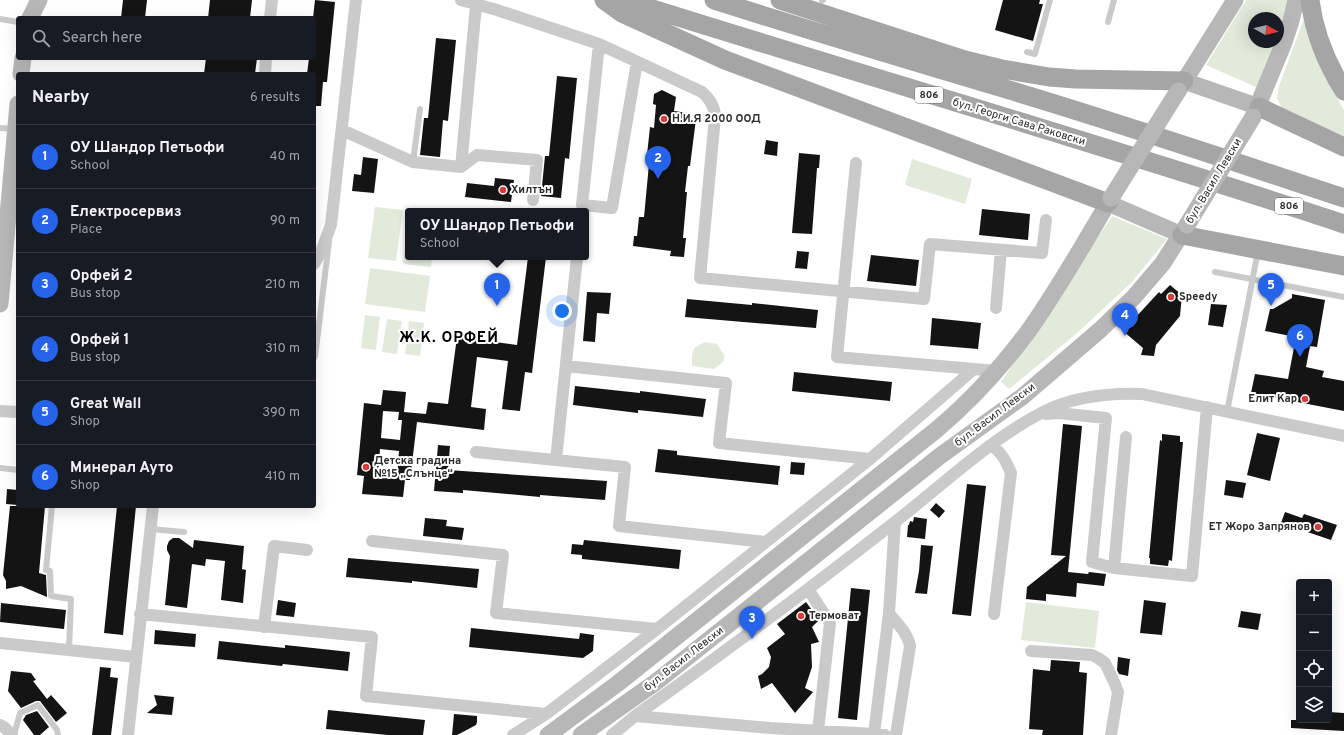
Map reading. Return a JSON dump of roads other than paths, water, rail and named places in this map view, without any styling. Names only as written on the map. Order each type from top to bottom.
[{"type":"main road","points":[[28,0],[28,16]]},
{"type":"main road","points":[[29,16],[39,0]]},
{"type":"main road","points":[[604,0],[622,13],[725,60],[1110,201],[1184,230],[1258,250],[1344,266]]},
{"type":"main road","name":"бул. Георги Сава Раковски","points":[[624,0],[1234,188],[1344,224]]},
{"type":"main road","name":"806","points":[[714,0],[823,35],[1017,92],[1344,198]]},
{"type":"main road","points":[[780,0],[984,65],[1049,77],[1101,79],[1181,86],[1256,112],[1344,147]]},
{"type":"main road","name":"бул. Васил Левски","points":[[548,735],[605,693],[935,431],[967,403],[997,371],[1027,332],[1061,281],[1235,0]]},
{"type":"main road","name":"бул. Васил Левски","points":[[581,735],[656,682],[940,456],[1022,397],[1100,330],[1134,297],[1163,263],[1256,112],[1283,45],[1296,0]]},
{"type":"main road","points":[[1310,0],[1311,12],[1318,37],[1344,92]]},
{"type":"main road","points":[[21,72],[23,60]]},
{"type":"main road","points":[[0,304],[8,129],[16,109]]},
{"type":"street","points":[[270,16],[272,0]]},
{"type":"street","points":[[316,261],[322,252],[331,225],[356,0]]},
{"type":"street","points":[[461,0],[497,10],[599,44],[702,92],[711,101],[715,111],[700,278],[924,299],[930,244],[1042,253],[1046,220]]},
{"type":"street","points":[[461,167],[476,5]]},
{"type":"street","points":[[599,44],[582,205],[612,208],[637,62]]},
{"type":"street","points":[[265,72],[266,60]]},
{"type":"street","points":[[342,130],[414,162],[461,167],[477,155],[537,160],[533,200]]},
{"type":"street","points":[[856,163],[837,357],[997,371]]},
{"type":"street","points":[[996,308],[1001,250]]},
{"type":"street","points":[[556,460],[577,260]]},
{"type":"street","points":[[566,366],[726,383],[719,443],[870,459]]},
{"type":"street","points":[[513,735],[546,714],[657,629],[870,459],[974,369]]},
{"type":"street","points":[[612,735],[635,716],[808,590],[991,446],[1016,428],[1043,412],[1071,400],[1117,393],[1142,394],[1344,436]]},
{"type":"street","points":[[1038,416],[1058,413],[1106,418],[1092,562],[1114,568],[1192,576],[1207,407]]},
{"type":"street","points":[[0,411],[16,412]]},
{"type":"street","points":[[1114,568],[1126,437]]},
{"type":"street","points":[[991,446],[996,448],[1009,466],[1010,473],[994,614]]},
{"type":"street","points":[[476,452],[626,468],[619,526],[765,542]]},
{"type":"street","points":[[940,456],[955,473]]},
{"type":"street","points":[[128,735],[152,508]]},
{"type":"street","points":[[635,716],[770,728],[880,735],[895,522]]},
{"type":"street","points":[[372,541],[503,554],[496,613],[657,629]]},
{"type":"street","points":[[264,627],[274,546],[307,550]]},
{"type":"street","points":[[808,590],[830,623],[818,731]]},
{"type":"street","points":[[140,614],[372,637],[366,696],[546,714]]},
{"type":"street","points":[[889,614],[906,634],[909,639],[910,646],[896,735]]},
{"type":"street","points":[[0,643],[136,657]]},
{"type":"street","points":[[1031,651],[1092,655],[1105,663],[1118,692],[1111,735]]},
{"type":"street","points":[[0,725],[13,735]]},
{"type":"lane","points":[[1027,52],[1035,54],[1050,0]]},
{"type":"lane","points":[[1108,22],[1114,0]]},
{"type":"lane","points":[[0,19],[16,22]]},
{"type":"lane","points":[[414,162],[420,109]]},
{"type":"lane","points":[[316,349],[331,225]]},
{"type":"lane","points":[[1226,412],[1258,250]]},
{"type":"lane","points":[[1215,272],[1344,297]]},
{"type":"lane","points":[[0,468],[16,470]]},
{"type":"lane","points":[[52,508],[46,570],[50,571],[51,596],[71,599],[69,650]]},
{"type":"lane","points":[[150,529],[184,532]]},
{"type":"lane","points":[[13,735],[20,714],[38,705],[57,730],[58,735]]},
{"type":"place","name":"Н.И.Я 2000 ООД","points":[[664,119]]},
{"type":"place","name":"Електросервиз","points":[[658,179]]},
{"type":"place","name":"Хилтън","points":[[503,190]]},
{"type":"place","name":"Speedy","points":[[1171,297]]},
{"type":"place","name":"ОУ Шандор Петьофи","points":[[497,306]]},
{"type":"place","name":"Great Wall","points":[[1271,306]]},
{"type":"place","name":"Орфей 1","points":[[1125,336]]},
{"type":"place","name":"Минерал Ауто","points":[[1300,357]]},
{"type":"place","name":"Елит Кар","points":[[1305,399]]},
{"type":"place","name":"Детска градина №15 „Слънце“","points":[[366,467]]},
{"type":"place","name":"ЕТ Жоро Запрянов","points":[[1318,527]]},
{"type":"place","name":"Термоват","points":[[801,616]]},
{"type":"place","name":"Орфей 2","points":[[752,639]]},
{"type":"district","name":"Ж.К. ОРФЕЙ","points":[[449,338]]}]
